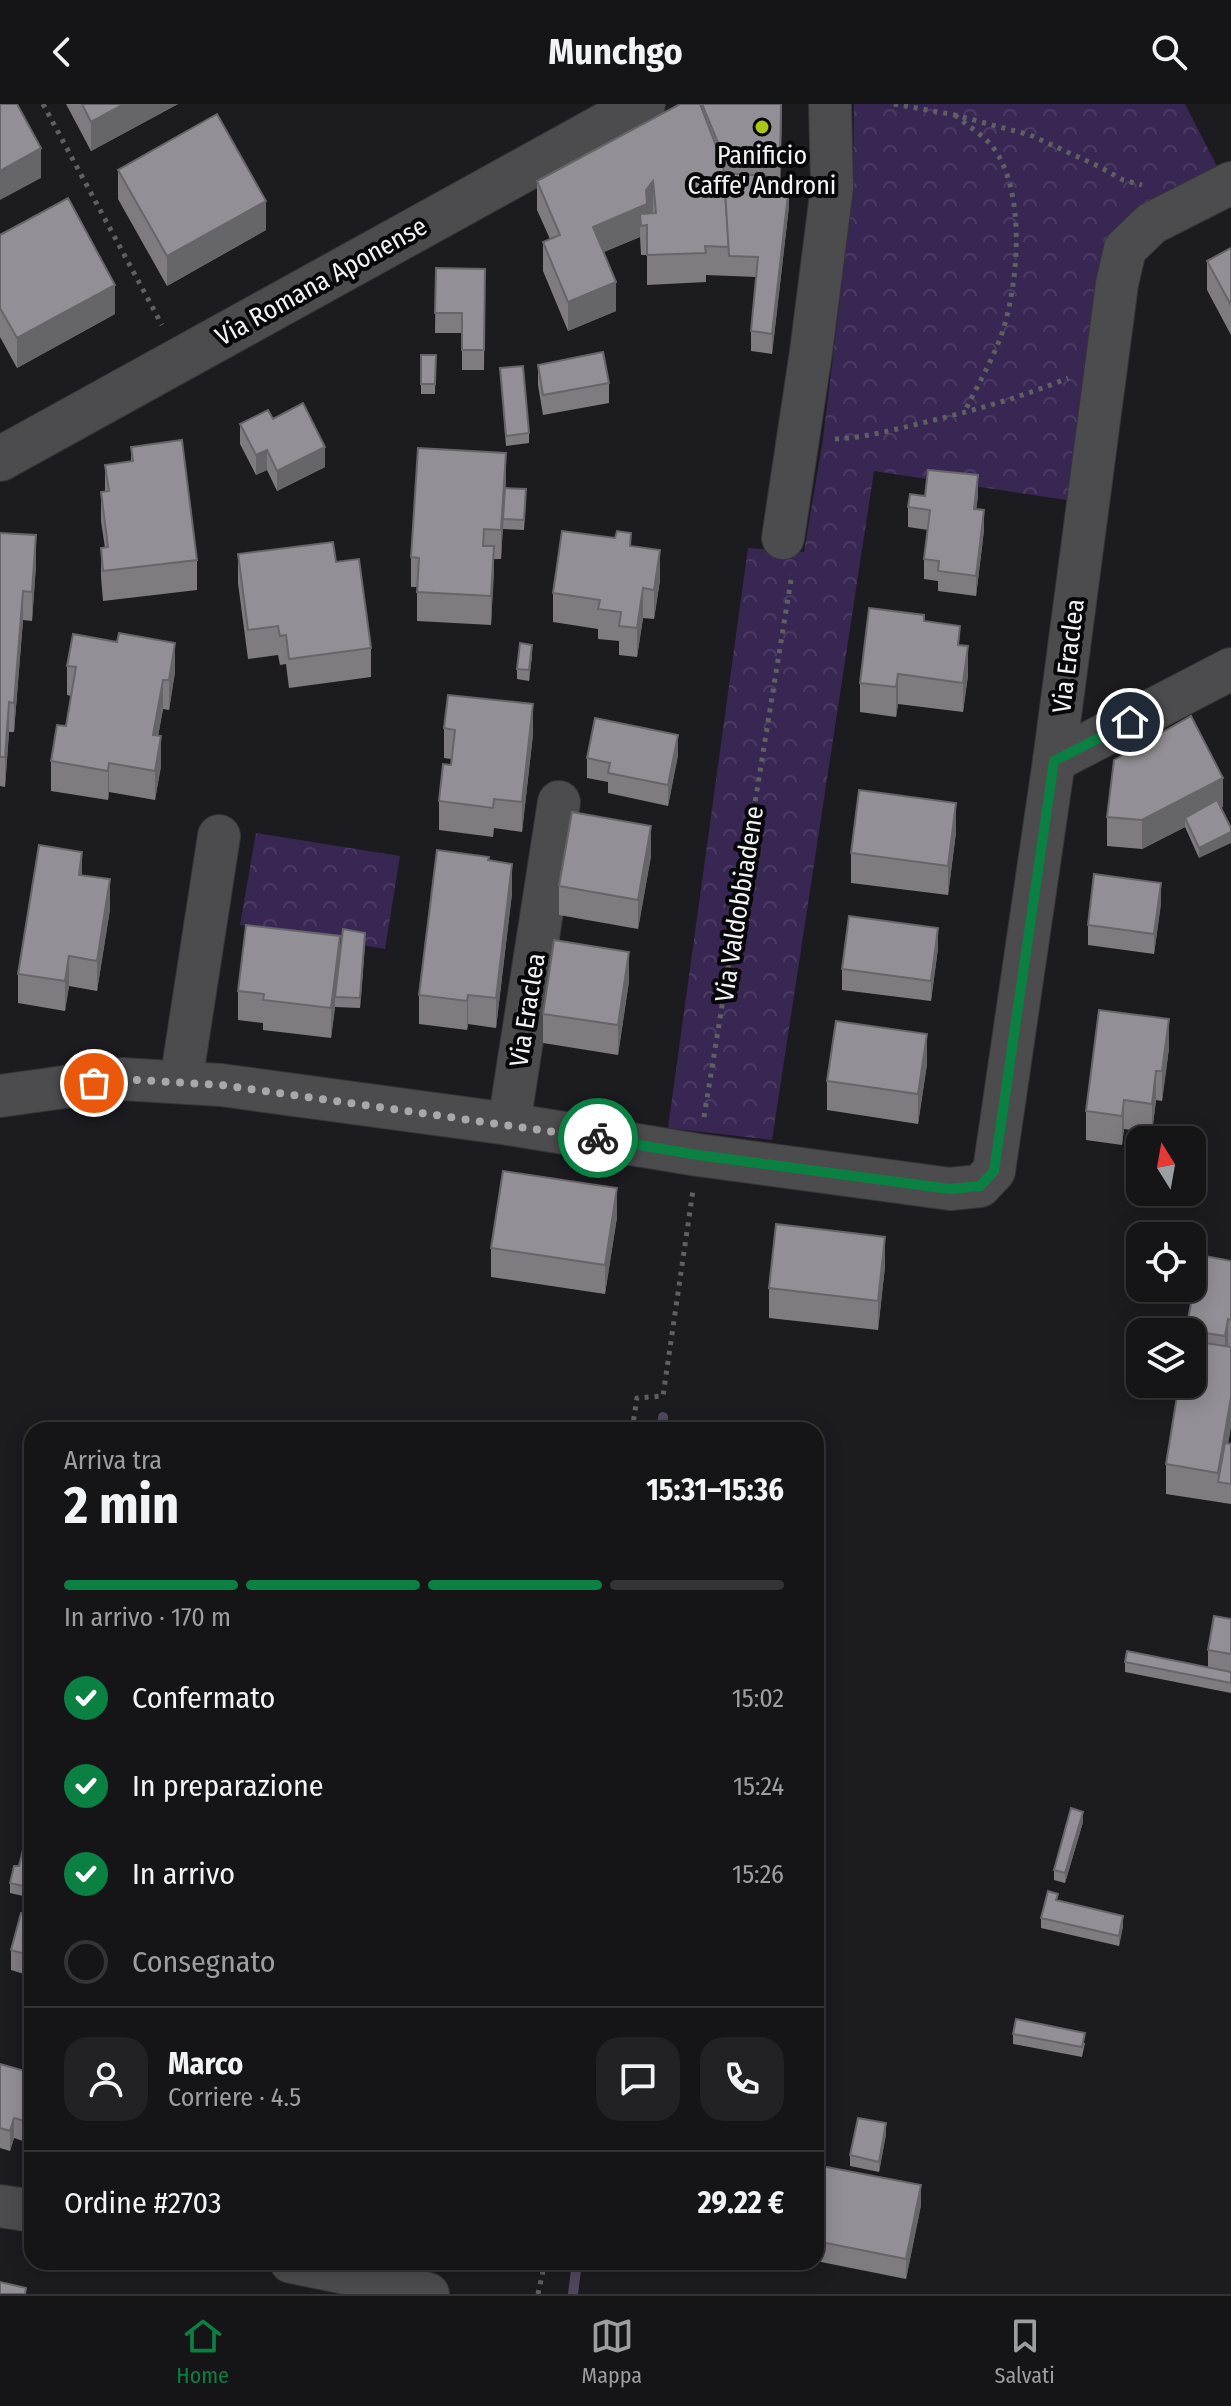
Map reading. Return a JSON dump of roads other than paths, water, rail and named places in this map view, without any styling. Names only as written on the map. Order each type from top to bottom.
[{"type":"street","name":"Via Romana Aponense","points":[[0,459],[643,104]]},
{"type":"street","points":[[789,548],[832,187],[830,104]]},
{"type":"street","name":"Via Eraclea","points":[[0,1096],[122,1079],[221,1085],[950,1189],[980,1186],[994,1171],[1054,761],[1106,361],[1125,249],[1152,223],[1231,183]]},
{"type":"street","points":[[1054,761],[1231,669]]},
{"type":"street","name":"Via Eraclea","points":[[509,1124],[559,802]]},
{"type":"street","points":[[181,1082],[219,836]]},
{"type":"street","points":[[0,2206],[24,2210]]},
{"type":"street","points":[[331,2270],[428,2294]]},
{"type":"waterway","points":[[663,1417],[663,1422]]},
{"type":"waterway","points":[[573,2294],[576,2270]]},
{"type":"place","name":"Panificio Caffe' Androni","points":[[762,127]]}]
